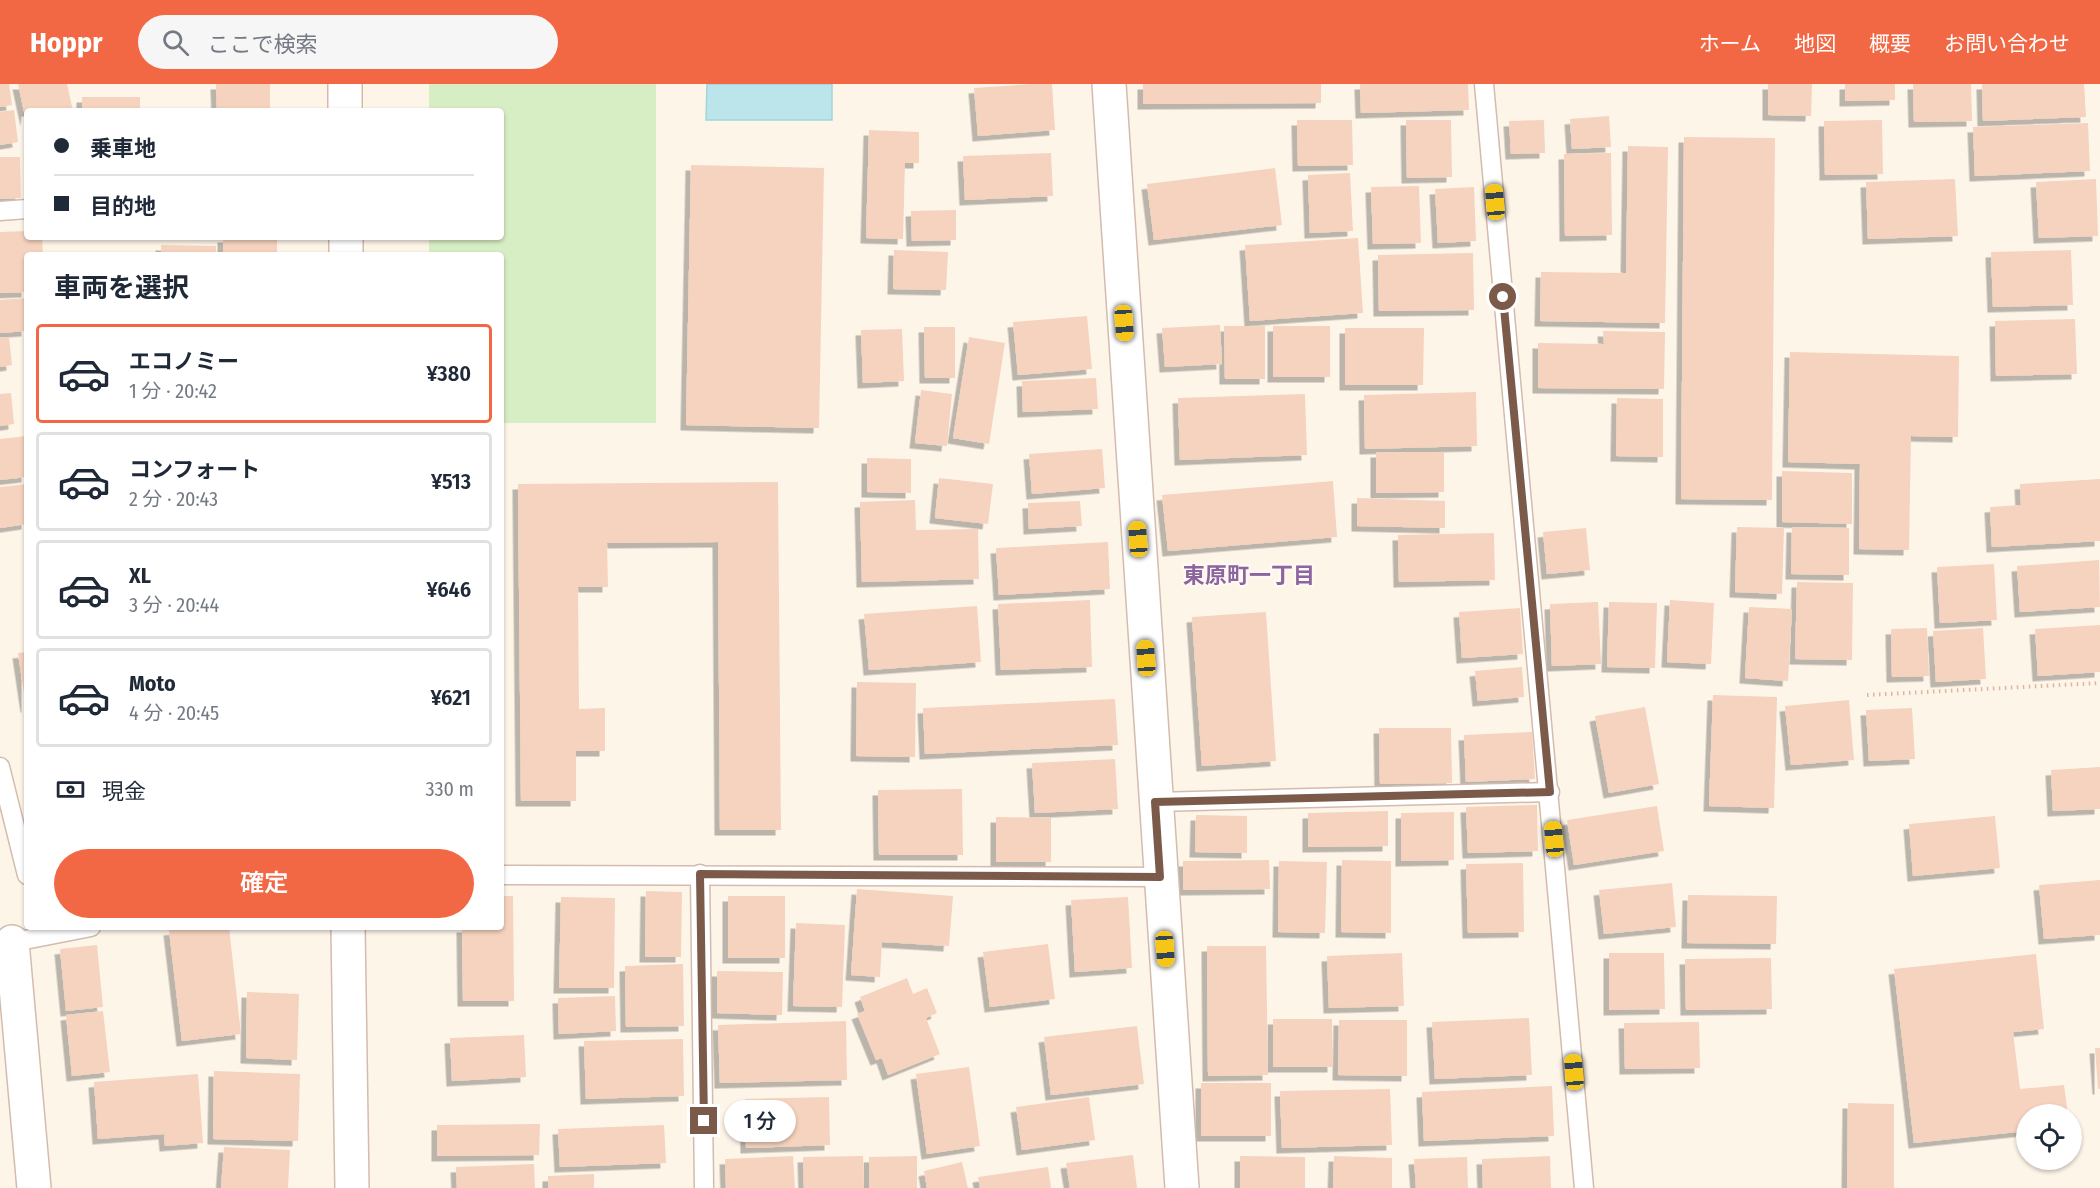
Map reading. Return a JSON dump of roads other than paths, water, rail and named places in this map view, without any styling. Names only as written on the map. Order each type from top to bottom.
[{"type":"street","points":[[345,84],[345,108]]},
{"type":"street","points":[[1108,84],[1182,1188]]},
{"type":"street","points":[[348,930],[352,1188]]},
{"type":"street","points":[[24,938],[34,1188]]},
{"type":"lane","points":[[1484,84],[1550,792],[1584,1188]]},
{"type":"lane","points":[[0,211],[24,209]]},
{"type":"lane","points":[[0,767],[24,863]]},
{"type":"lane","points":[[1155,802],[1550,792]]},
{"type":"lane","points":[[504,874],[1160,877]]},
{"type":"lane","points":[[700,874],[705,1188]]},
{"type":"lane","points":[[24,938],[73,930]]},
{"type":"water","points":[[707,84],[832,84],[832,120],[706,120]]},
{"type":"district","name":"東原町一丁目","points":[[1249,575]]}]
